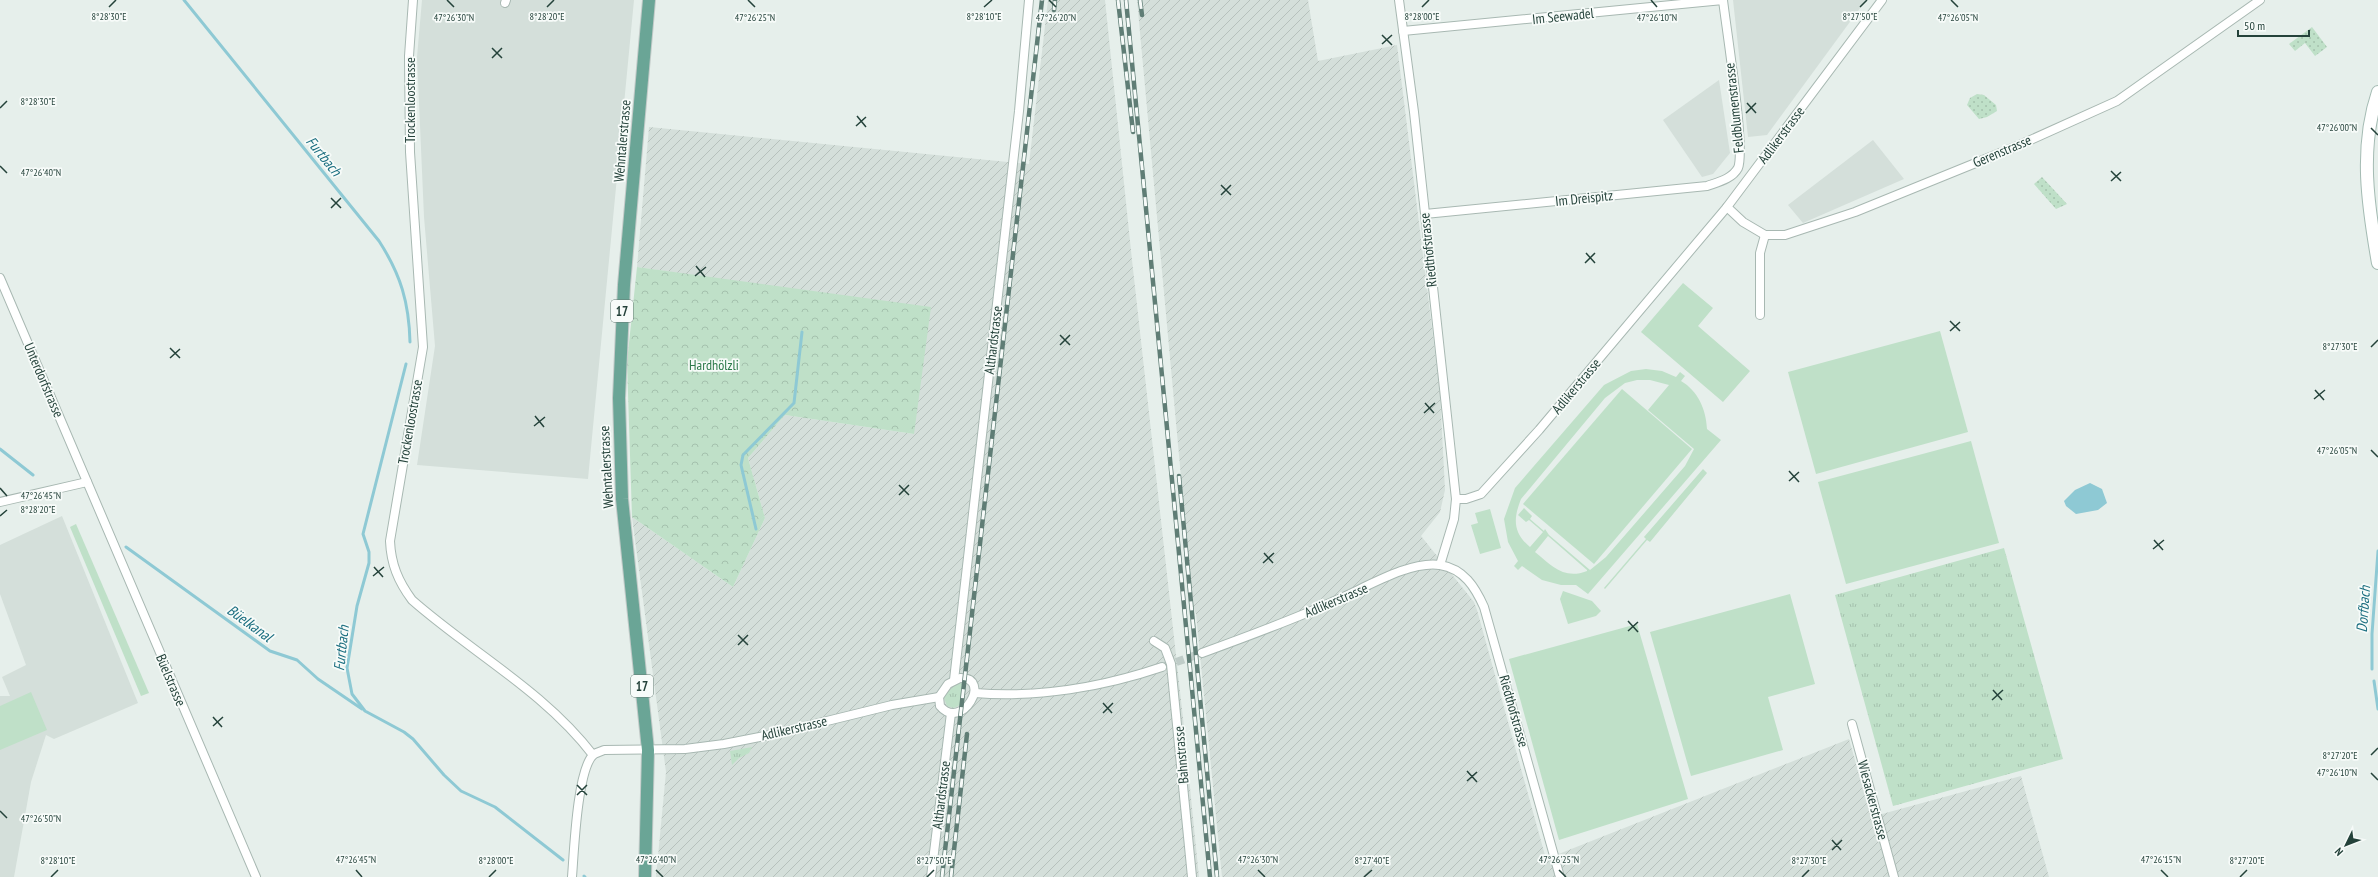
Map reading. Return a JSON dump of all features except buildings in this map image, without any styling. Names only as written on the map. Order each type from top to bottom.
[{"type":"main road","name":"Wehntalerstrasse","points":[[648,750],[622,499],[619,398],[624,285],[649,0]]},
{"type":"main road","name":"17","points":[[645,877],[648,750]]},
{"type":"street","name":"Trockenloostrasse","points":[[413,0],[410,56],[410,166],[418,248],[423,347],[390,541],[393,567],[402,586],[412,600],[553,710],[575,731],[593,755]]},
{"type":"street","name":"Althardstrasse","points":[[954,680],[1018,118],[1029,0]]},
{"type":"street","name":"Riedthofstrasse","points":[[1399,0],[1456,499]]},
{"type":"street","name":"Im Seewadel","points":[[1403,31],[1722,0]]},
{"type":"street","name":"Feldblumenstrasse","points":[[1722,0],[1740,144],[1738,168]]},
{"type":"street","name":"Adlikerstrasse","points":[[1456,499],[1466,499],[1481,494],[1511,461],[1727,207],[1882,0]]},
{"type":"street","name":"Gerenstrasse","points":[[1727,207],[1743,222],[1765,235],[1785,236],[1855,212],[2015,147],[2117,101],[2260,0]]},
{"type":"street","points":[[2378,92],[2371,116],[2366,163],[2370,212],[2378,263]]},
{"type":"street","name":"Im Dreispitz","points":[[1424,214],[1707,186],[1726,179],[1738,168]]},
{"type":"street","points":[[1760,315],[1760,253],[1765,235]]},
{"type":"street","name":"Unterdorfstrasse","points":[[0,278],[87,482]]},
{"type":"street","points":[[0,502],[87,482]]},
{"type":"street","name":"Büelstrasse","points":[[87,482],[256,877]]},
{"type":"street","points":[[1440,565],[1454,519],[1456,499]]},
{"type":"street","name":"Adlikerstrasse","points":[[1202,653],[1332,602],[1407,569],[1423,565],[1440,565]]},
{"type":"street","name":"Riedthofstrasse","points":[[1440,565],[1453,569],[1473,584],[1484,607],[1560,877]]},
{"type":"street","name":"Bahnstrasse","points":[[1154,641],[1165,648],[1171,664],[1192,877]]},
{"type":"street","points":[[975,693],[1023,693],[1078,688],[1131,677],[1162,667]]},
{"type":"street","points":[[968,679],[974,686],[975,693],[968,706],[958,712],[951,713],[940,706],[939,697],[942,690],[954,680],[968,679]]},
{"type":"street","name":"Adlikerstrasse","points":[[648,750],[685,749],[724,744],[770,735],[892,705],[939,697]]},
{"type":"street","name":"Althardstrasse","points":[[931,877],[951,713]]},
{"type":"street","name":"Wiesackerstrasse","points":[[1852,724],[1894,877]]},
{"type":"street","points":[[572,877],[580,791],[586,765],[593,755],[604,750],[648,750]]},
{"type":"shaded area","points":[[422,0],[634,0],[588,479],[417,465],[435,346],[424,217],[417,57]]},
{"type":"shaded area","points":[[1048,0],[1105,0],[1199,877],[656,877],[666,772],[632,517],[733,587],[765,518],[748,458],[785,415],[914,434],[851,298],[637,267],[649,127],[1029,164]]},
{"type":"shaded area","points":[[1137,0],[1308,0],[1318,61],[1397,45],[1440,393],[1445,490],[1440,512],[1421,536],[1474,602],[1546,859],[1849,739],[1871,817],[2021,776],[2049,877],[1222,877],[1196,614],[1193,607]]},
{"type":"shaded area","points":[[1733,0],[1866,0],[1767,135],[1748,137]]},
{"type":"shaded area","points":[[1719,80],[1730,153],[1713,174],[1702,177],[1663,120]]},
{"type":"shaded area","points":[[1873,140],[1904,179],[1803,223],[1788,205]]},
{"type":"shaded area","points":[[62,516],[138,703],[54,739],[46,735],[31,782],[14,877],[0,877],[0,696],[10,696],[2,677],[26,665],[0,594],[0,545]]},
{"type":"green space","points":[[2312,27],[2327,47],[2315,56],[2305,43],[2295,51],[2289,44]]},
{"type":"green space","points":[[1977,94],[1984,95],[1996,105],[1997,111],[1987,117],[1979,119],[1967,105],[1970,98]]},
{"type":"green space","points":[[2042,177],[2067,204],[2056,209],[2034,184]]},
{"type":"green space","name":"Hardhölzli","points":[[637,267],[931,307],[914,434],[785,415],[748,458],[765,518],[733,587],[632,517],[627,362]]},
{"type":"green space","points":[[1683,283],[1713,308],[1698,326],[1750,371],[1723,402],[1641,332]]},
{"type":"green space","points":[[1940,331],[1968,432],[1816,474],[1788,372]]},
{"type":"green space","points":[[1646,369],[1662,371],[1676,377],[1680,372],[1685,376],[1681,381],[1692,390],[1700,401],[1705,414],[1707,429],[1721,440],[1588,594],[1576,585],[1561,585],[1542,580],[1522,566],[1518,570],[1514,566],[1518,561],[1508,542],[1504,519],[1515,488],[1604,385],[1631,371]],"holes":[[[1637,380],[1650,380],[1669,385],[1648,410],[1694,449],[1685,466],[1606,557],[1590,570],[1549,535],[1545,529],[1544,531],[1530,519],[1532,516],[1524,508],[1518,515],[1526,522],[1529,520],[1543,532],[1530,547],[1520,536],[1516,525],[1518,506],[1521,499],[1605,398],[1625,383]],[[1548,536],[1587,570],[1587,571],[1572,574],[1565,573],[1553,567],[1535,552]]]},
{"type":"green space","points":[[1622,389],[1692,449],[1594,564],[1523,504]]},
{"type":"green space","points":[[1971,441],[1999,543],[1846,584],[1818,482]]},
{"type":"green space","points":[[1703,469],[1707,473],[1650,542],[1647,540],[1605,589],[1604,588],[1646,539],[1644,537]]},
{"type":"green space","points":[[1490,509],[1501,548],[1480,554],[1471,525],[1478,523],[1475,513]]},
{"type":"green space","points":[[76,524],[149,693],[141,696],[70,527]]},
{"type":"green space","points":[[2004,548],[2063,759],[1893,806],[1835,595]]},
{"type":"green space","points":[[1563,591],[1592,601],[1601,611],[1596,616],[1568,624],[1560,599]]},
{"type":"green space","points":[[1790,594],[1815,684],[1768,697],[1783,750],[1691,776],[1650,632]]},
{"type":"green space","points":[[1637,624],[1688,799],[1559,840],[1509,659]]},
{"type":"green space","points":[[962,683],[960,705],[954,708],[947,706],[944,698],[953,687]]},
{"type":"green space","points":[[31,692],[47,730],[0,750],[0,706]]},
{"type":"green space","points":[[752,747],[749,753],[739,758],[732,765],[730,751]]},
{"type":"water","points":[[2090,483],[2102,489],[2107,503],[2098,510],[2076,514],[2066,506],[2064,501],[2075,490]]},
{"type":"waterway","name":"Furtbach","points":[[184,0],[379,241],[393,266],[406,302],[410,342]]},
{"type":"waterway","points":[[756,529],[741,465],[743,455],[794,403],[802,332]]},
{"type":"waterway","name":"Furtbach","points":[[406,364],[363,534],[369,552],[369,563],[357,606],[347,668],[352,694],[365,711],[404,732],[413,739],[444,775],[461,791],[495,807],[563,860]]},
{"type":"waterway","points":[[0,449],[33,475]]},
{"type":"waterway","name":"Büelkanal","points":[[126,547],[270,651],[297,660],[318,679],[362,709]]},
{"type":"waterway","name":"Dorfbach","points":[[2372,669],[2372,634],[2378,551]]},
{"type":"waterway","name":"Dorfbach","points":[[2374,681],[2378,709]]},
{"type":"tunnel","points":[[1165,666],[1202,653]]},
{"type":"railway","points":[[942,877],[1042,0]]},
{"type":"railway","points":[[1054,10],[1055,0]]},
{"type":"railway","points":[[1118,0],[1133,132]]},
{"type":"railway","points":[[1126,0],[1210,877]]},
{"type":"railway","points":[[1140,0],[1142,15]]},
{"type":"railway","points":[[1179,476],[1217,877]]},
{"type":"railway","points":[[951,877],[967,734]]}]
